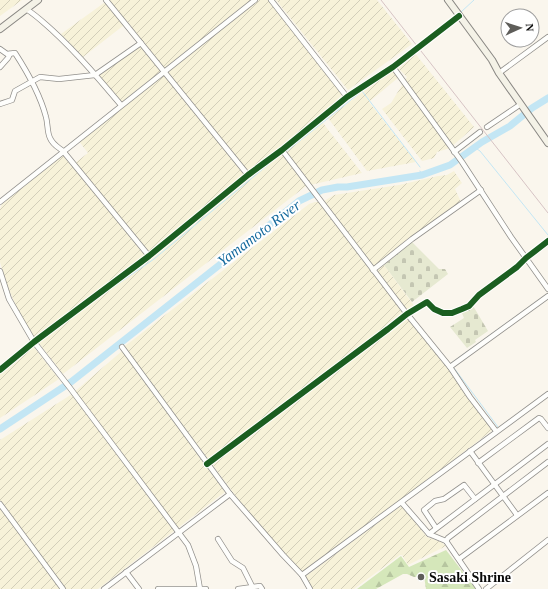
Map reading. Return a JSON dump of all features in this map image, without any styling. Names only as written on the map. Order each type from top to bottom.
[{"type":"main road","points":[[0,29],[38,0]]},
{"type":"main road","points":[[448,0],[492,60],[499,73],[548,143]]},
{"type":"street","points":[[106,0],[248,174]]},
{"type":"street","points":[[0,202],[255,0]]},
{"type":"street","points":[[271,0],[347,97]]},
{"type":"street","points":[[26,10],[34,14],[64,41],[121,105]]},
{"type":"street","points":[[0,370],[34,342],[149,256],[248,174],[282,150],[347,97],[394,67],[459,16]]},
{"type":"street","points":[[499,73],[548,37]]},
{"type":"street","points":[[0,104],[12,100],[15,91],[40,77],[59,79],[95,75],[141,43]]},
{"type":"street","points":[[0,49],[7,54],[15,53],[32,82],[47,118],[49,137],[54,145],[63,151],[149,256]]},
{"type":"street","points":[[0,67],[10,54]]},
{"type":"street","points":[[394,67],[462,162],[548,289]]},
{"type":"street","points":[[487,127],[522,106]]},
{"type":"street","points":[[455,153],[480,132]]},
{"type":"street","points":[[282,150],[407,314],[450,367],[496,431]]},
{"type":"street","points":[[373,270],[412,239],[481,190]]},
{"type":"street","points":[[207,464],[407,314],[427,302],[434,309],[443,313],[452,313],[462,310],[469,306],[479,295],[517,267],[548,241]]},
{"type":"street","points":[[0,271],[9,299],[34,342],[188,545],[193,555],[200,589]]},
{"type":"street","points":[[450,367],[548,296]]},
{"type":"street","points":[[122,347],[230,494],[282,555],[302,575],[310,589]]},
{"type":"street","points":[[302,575],[402,503],[496,431],[548,394]]},
{"type":"street","points":[[478,462],[539,418],[541,418],[548,428]]},
{"type":"street","points":[[428,534],[548,444]]},
{"type":"street","points":[[470,451],[517,516]]},
{"type":"street","points":[[446,541],[548,462]]},
{"type":"street","points":[[436,528],[424,510],[435,501],[444,499],[464,485],[475,499]]},
{"type":"street","points":[[458,559],[548,493]]},
{"type":"street","points":[[104,589],[111,587],[126,572],[230,494]]},
{"type":"street","points":[[402,503],[428,534],[446,541],[479,589]]},
{"type":"street","points":[[0,504],[63,589]]},
{"type":"street","points":[[218,539],[232,561],[243,568],[252,586]]},
{"type":"street","points":[[486,589],[548,540]]},
{"type":"street","points":[[126,572],[138,589]]},
{"type":"street","points":[[241,589],[252,586],[260,586],[262,589]]},
{"type":"street","points":[[158,589],[206,589]]},
{"type":"shaded area","points":[[0,0],[22,0],[0,16]]},
{"type":"shaded area","points":[[108,0],[251,0],[122,102],[98,75],[143,42],[128,22],[83,57],[61,34]]},
{"type":"shaded area","points":[[259,0],[268,0],[343,94],[319,118],[362,173],[306,186],[63,374],[32,334],[20,315],[7,285],[0,262],[0,209],[2,204],[63,155],[71,166],[88,153],[79,141]]},
{"type":"shaded area","points":[[276,0],[377,0],[412,44],[348,90]]},
{"type":"shaded area","points":[[414,52],[474,127],[450,148],[437,152],[434,158],[422,161],[382,109],[391,103],[407,77],[397,67]]},
{"type":"shaded area","points":[[392,70],[399,77],[369,102],[416,162],[367,171],[328,118]]},
{"type":"shaded area","points":[[454,171],[462,183],[455,189],[461,202],[381,261],[415,307],[408,311],[324,201],[334,195],[399,185],[447,175]]},
{"type":"shaded area","points":[[320,202],[494,429],[303,574],[247,511],[125,346],[309,204]]},
{"type":"shaded area","points":[[33,346],[59,379],[0,418],[0,374]]},
{"type":"shaded area","points":[[122,351],[225,492],[98,589],[0,589],[0,440],[72,394]]},
{"type":"shaded area","points":[[403,506],[427,537],[441,542],[446,546],[408,565],[402,555],[400,555],[354,589],[313,589],[305,577],[399,507]]},
{"type":"green space","points":[[412,242],[439,269],[445,269],[448,274],[412,302],[384,265]]},
{"type":"green space","points":[[472,304],[488,331],[467,348],[450,327],[464,318],[461,311]]},
{"type":"green space","name":"Sasaki Shrine","points":[[446,550],[476,589],[426,589],[424,576],[414,577],[403,574],[376,589],[357,589],[401,556],[409,567]]},
{"type":"waterway","points":[[461,12],[474,0]]},
{"type":"waterway","points":[[402,57],[409,51]]},
{"type":"waterway","points":[[287,151],[362,91],[420,167]]},
{"type":"waterway","name":"Yamamoto River","points":[[0,429],[71,382],[299,201],[322,190],[422,175],[450,165],[482,142],[510,126],[532,108],[548,98]]},
{"type":"waterway","points":[[474,147],[480,151],[548,235]]},
{"type":"waterway","points":[[83,308],[154,259],[281,154]]},
{"type":"waterway","name":"Yamamoto River","points":[[420,171],[422,175]]},
{"type":"waterway","points":[[450,364],[547,294]]},
{"type":"waterway","points":[[454,368],[498,427]]},
{"type":"railway","points":[[381,0],[548,213]]},
{"type":"cycle path","points":[[0,370],[34,342],[149,256],[347,97],[393,67],[459,16]]},
{"type":"cycle path","points":[[207,464],[407,314],[427,302],[434,309],[443,313],[452,313],[469,306],[479,295],[517,267],[548,241]]},
{"type":"place","name":"Sasaki Shrine","points":[[421,577]]}]
